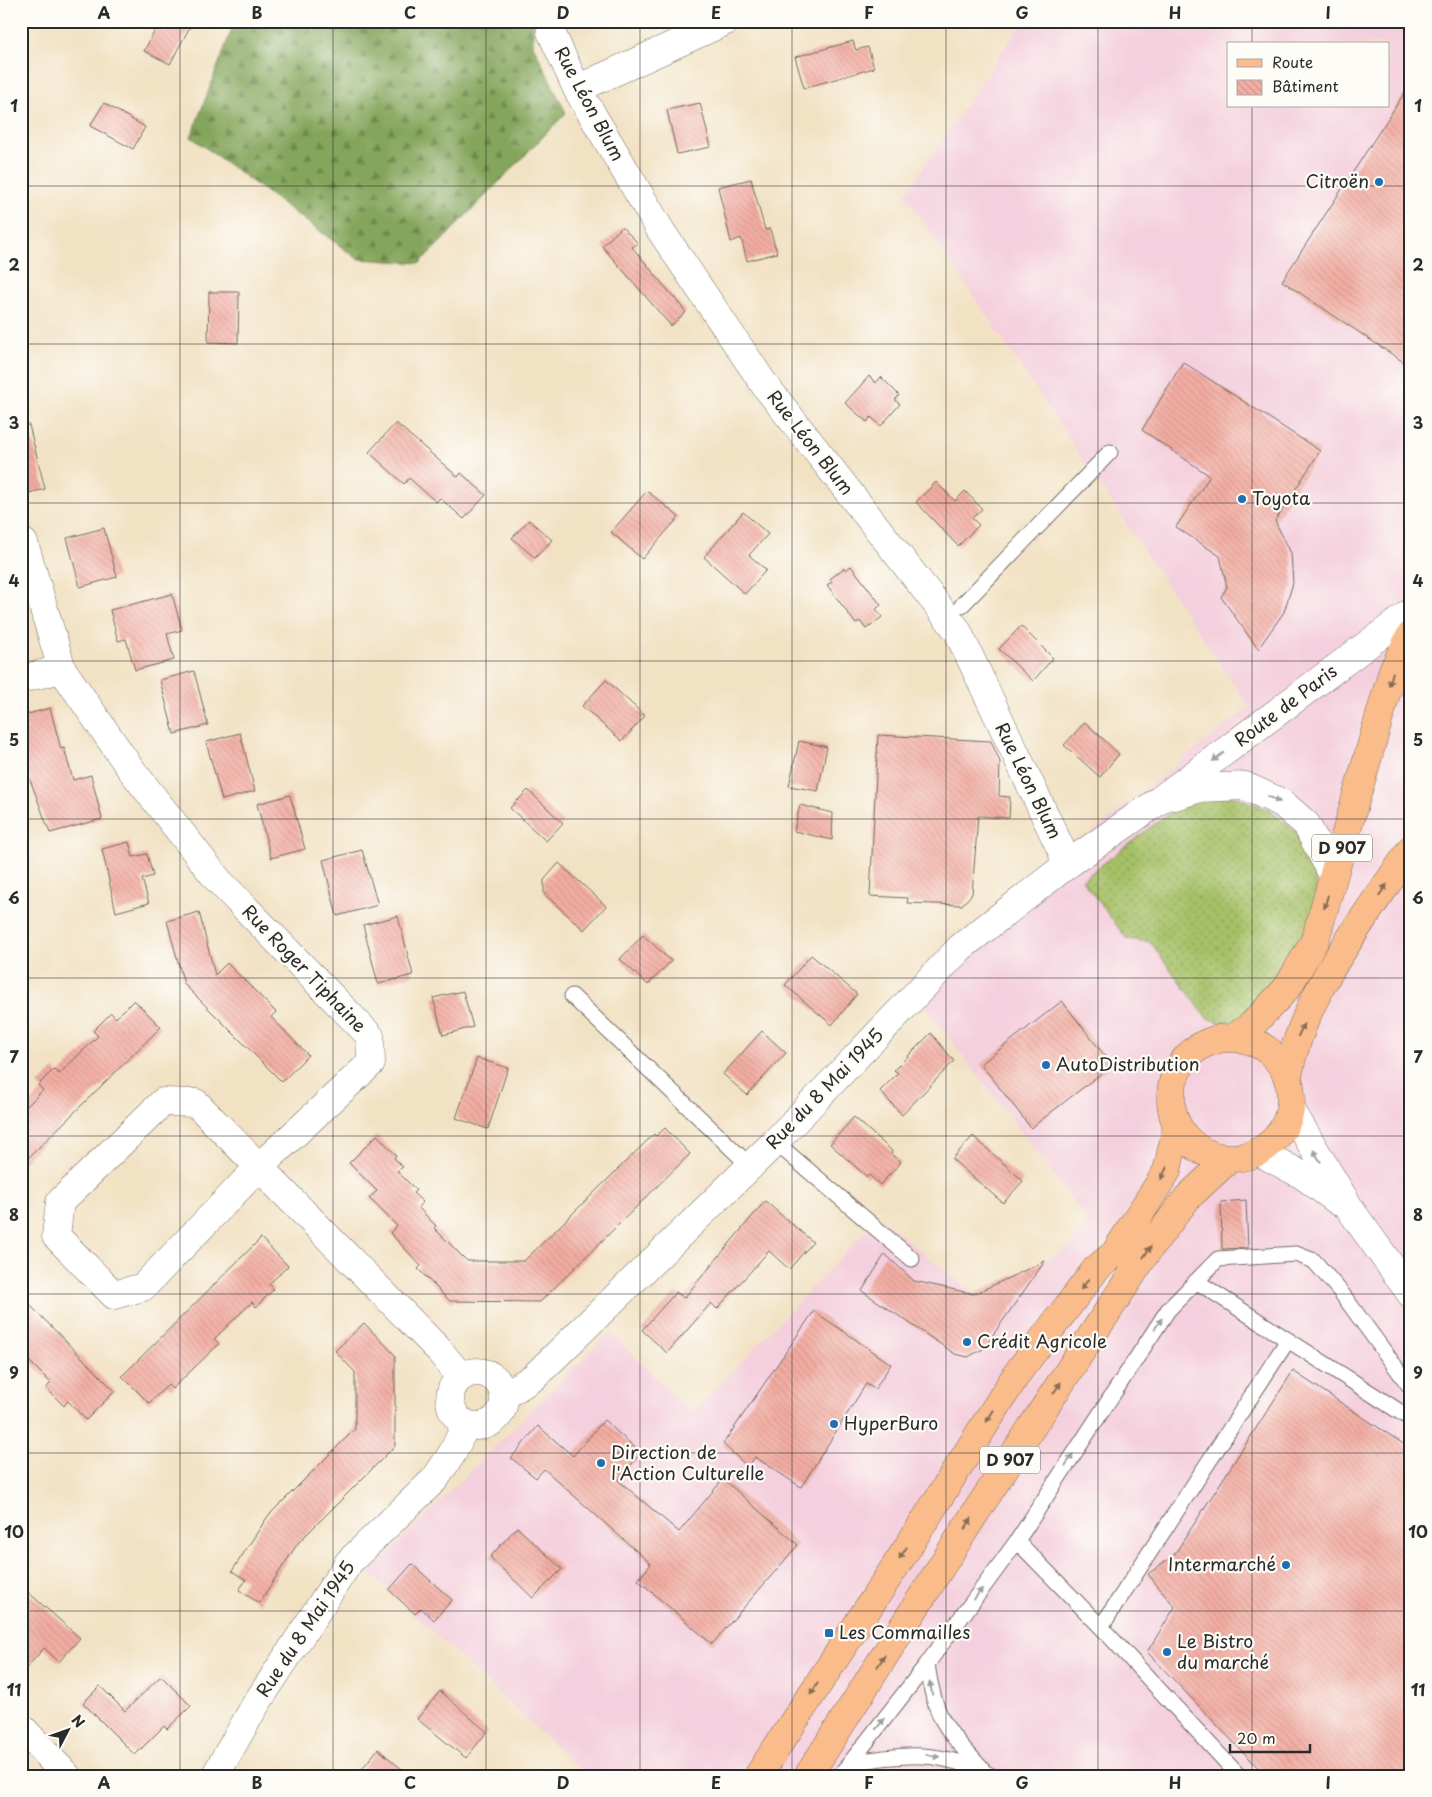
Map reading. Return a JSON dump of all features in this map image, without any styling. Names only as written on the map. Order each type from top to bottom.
[{"type":"main road","name":"D 907","points":[[1234,1037],[1252,1025],[1287,988],[1315,940],[1393,670],[1411,635]]},
{"type":"main road","name":"D 907","points":[[1288,1076],[1293,1047],[1337,956],[1411,849]]},
{"type":"main road","points":[[1234,1037],[1252,1041],[1267,1049],[1279,1061],[1288,1076],[1291,1092],[1291,1110],[1284,1127],[1273,1142],[1258,1152],[1230,1158],[1214,1156],[1200,1150],[1187,1139],[1178,1126],[1171,1107],[1171,1087],[1178,1068],[1191,1052],[1208,1042],[1234,1037]]},
{"type":"main road","name":"D 907","points":[[758,1776],[901,1558],[1018,1372],[1096,1269],[1115,1253],[1167,1171],[1178,1126]]},
{"type":"main road","name":"D 907","points":[[808,1776],[974,1515],[1148,1250],[1188,1197],[1230,1158]]},
{"type":"street","name":"Rue Léon Blum","points":[[551,21],[551,32],[577,89],[661,231],[764,384],[956,630],[1068,864]]},
{"type":"street","points":[[577,89],[726,21]]},
{"type":"street","name":"Rue Roger Tiphaine","points":[[24,543],[62,669],[130,768],[218,880],[370,1036],[371,1063],[259,1167],[143,1287],[114,1295],[56,1236],[60,1202],[163,1102],[196,1103],[259,1167]]},
{"type":"street","name":"Route de Paris","points":[[1160,800],[1411,612]]},
{"type":"street","points":[[21,679],[62,669]]},
{"type":"street","points":[[1160,800],[1200,788],[1245,786],[1282,802],[1306,824],[1333,875]]},
{"type":"street","name":"Rue du 8 Mai 1945","points":[[504,1396],[534,1377],[775,1142],[961,947],[1068,864],[1160,800]]},
{"type":"street","points":[[1291,1110],[1352,1212],[1411,1294]]},
{"type":"street","points":[[1258,1152],[1304,1176],[1352,1212]]},
{"type":"street","points":[[259,1167],[438,1349],[461,1377]]},
{"type":"street","points":[[478,1372],[488,1374],[496,1379],[504,1396],[504,1404],[496,1418],[482,1425],[466,1424],[454,1413],[450,1398],[451,1390],[461,1377],[478,1372]]},
{"type":"street","name":"Rue du 8 Mai 1945","points":[[215,1776],[256,1704],[349,1562],[435,1479],[453,1452],[466,1424]]},
{"type":"street","points":[[21,1726],[67,1776]]},
{"type":"lane","points":[[962,606],[1110,452]]},
{"type":"lane","points":[[572,996],[750,1166]]},
{"type":"lane","points":[[775,1142],[912,1259]]},
{"type":"lane","points":[[839,1776],[927,1664],[1017,1540],[1168,1310],[1218,1259],[1296,1254],[1314,1261],[1340,1290],[1411,1388]]},
{"type":"lane","points":[[1196,1281],[1411,1419]]},
{"type":"lane","points":[[1101,1627],[1288,1340]]},
{"type":"lane","points":[[1017,1540],[1101,1627],[1239,1776]]},
{"type":"lane","points":[[927,1664],[930,1690],[940,1719],[986,1774]]},
{"type":"lane","points":[[850,1763],[922,1754],[963,1763],[986,1774]]},
{"type":"shaded area","points":[[1023,21],[1411,21],[1411,1776],[587,1776],[369,1572],[610,1332],[692,1414],[879,1217],[974,1294],[1069,1248],[1088,1220],[906,981],[1249,707],[905,194]]},
{"type":"green space","points":[[235,21],[533,21],[533,45],[566,113],[420,263],[358,259],[191,137]]},
{"type":"green space","points":[[1234,796],[1270,810],[1298,834],[1315,874],[1318,897],[1311,923],[1268,996],[1234,1022],[1219,1022],[1207,1018],[1150,942],[1127,939],[1082,880],[1165,816],[1199,799]]},
{"type":"building","points":[[160,21],[193,21],[170,64],[144,51]]},
{"type":"building","points":[[853,41],[856,50],[868,47],[874,68],[804,88],[795,57]]},
{"type":"building","name":"Citroën","points":[[1411,83],[1411,367],[1282,281]]},
{"type":"building","points":[[104,103],[145,127],[133,149],[90,126]]},
{"type":"building","points":[[700,103],[711,147],[677,154],[667,110]]},
{"type":"building","points":[[751,179],[765,230],[770,229],[777,253],[747,261],[741,238],[731,242],[718,187]]},
{"type":"building","points":[[622,227],[638,243],[632,247],[686,312],[671,326],[602,246]]},
{"type":"building","points":[[209,292],[239,292],[238,343],[208,342]]},
{"type":"building","name":"Toyota","points":[[1183,362],[1320,451],[1275,521],[1291,553],[1293,583],[1284,612],[1258,649],[1221,597],[1227,587],[1220,556],[1176,527],[1210,476],[1142,430]]},
{"type":"building","points":[[869,376],[876,383],[881,377],[899,395],[895,400],[900,404],[881,426],[871,417],[867,422],[845,403]]},
{"type":"building","points":[[396,423],[458,477],[461,473],[486,495],[464,519],[440,498],[436,502],[409,478],[404,484],[369,452]]},
{"type":"building","points":[[29,425],[45,489],[21,495],[21,426]]},
{"type":"building","points":[[936,482],[955,501],[965,491],[982,509],[972,518],[979,525],[958,546],[916,502]]},
{"type":"building","points":[[647,491],[679,517],[642,559],[611,532]]},
{"type":"building","points":[[743,512],[768,534],[749,555],[766,570],[745,594],[704,557]]},
{"type":"building","points":[[529,520],[552,540],[535,558],[512,538]]},
{"type":"building","points":[[104,528],[117,577],[80,587],[67,538]]},
{"type":"building","points":[[851,566],[881,605],[876,609],[882,617],[866,629],[860,621],[856,624],[827,585],[832,582],[830,579],[844,568],[846,570]]},
{"type":"building","points":[[172,594],[182,630],[167,634],[174,660],[135,670],[126,639],[118,641],[110,610]]},
{"type":"building","points":[[1021,626],[1053,658],[1033,681],[999,649]]},
{"type":"building","points":[[194,671],[208,725],[174,734],[160,680]]},
{"type":"building","points":[[606,680],[645,716],[622,741],[582,706]]},
{"type":"building","points":[[50,708],[61,749],[64,748],[73,780],[91,775],[102,819],[50,833],[29,777],[21,779],[21,716]]},
{"type":"building","points":[[1085,722],[1119,754],[1100,777],[1064,745]]},
{"type":"building","points":[[240,733],[255,791],[222,800],[206,742]]},
{"type":"building","points":[[878,735],[991,741],[1000,762],[999,796],[1010,797],[1009,818],[978,816],[972,894],[962,905],[907,903],[908,898],[870,896]]},
{"type":"building","points":[[799,741],[827,747],[818,791],[789,786]]},
{"type":"building","points":[[528,790],[563,823],[546,841],[510,808]]},
{"type":"building","points":[[290,795],[305,849],[271,858],[257,804]]},
{"type":"building","points":[[800,805],[833,813],[832,840],[794,831]]},
{"type":"building","points":[[129,842],[133,857],[147,854],[153,876],[142,879],[149,903],[116,912],[102,849]]},
{"type":"building","points":[[362,850],[378,905],[337,916],[323,860]]},
{"type":"building","points":[[559,863],[606,906],[584,930],[544,894],[544,880]]},
{"type":"building","points":[[199,912],[215,975],[227,963],[276,1012],[271,1017],[308,1055],[282,1082],[184,984],[167,921]]},
{"type":"building","points":[[398,916],[413,975],[378,984],[363,925]]},
{"type":"building","points":[[643,935],[671,961],[648,985],[620,959]]},
{"type":"building","points":[[811,955],[857,994],[832,1025],[785,985]]},
{"type":"building","points":[[463,991],[473,1027],[443,1035],[433,998]]},
{"type":"building","points":[[134,1000],[161,1027],[21,1165],[21,1112],[43,1090],[38,1085],[54,1069],[59,1074],[98,1036],[93,1031],[111,1013],[116,1018]]},
{"type":"building","name":"AutoDistribution","points":[[1062,1001],[1112,1065],[1031,1128],[981,1064]]},
{"type":"building","points":[[762,1031],[786,1053],[747,1095],[723,1074]]},
{"type":"building","points":[[931,1033],[954,1061],[902,1115],[880,1091],[898,1073],[894,1070]]},
{"type":"building","points":[[477,1058],[508,1068],[488,1129],[456,1118]]},
{"type":"building","points":[[854,1117],[892,1151],[891,1154],[901,1162],[880,1185],[869,1175],[867,1177],[830,1144]]},
{"type":"building","points":[[665,1128],[690,1154],[540,1302],[450,1301],[418,1269],[421,1266],[390,1233],[397,1226],[369,1198],[377,1191],[349,1163],[377,1135],[396,1155],[394,1158],[403,1167],[397,1171],[416,1190],[413,1193],[423,1202],[418,1207],[436,1226],[434,1228],[467,1261],[524,1261],[654,1134],[656,1136]]},
{"type":"building","points":[[973,1136],[1023,1181],[1003,1203],[952,1159]]},
{"type":"building","points":[[1246,1200],[1248,1248],[1222,1249],[1221,1202]]},
{"type":"building","points":[[765,1201],[813,1242],[789,1269],[769,1251],[717,1309],[711,1303],[667,1353],[642,1330],[676,1292],[684,1298]]},
{"type":"building","points":[[261,1238],[288,1266],[269,1284],[274,1289],[256,1307],[252,1302],[214,1339],[219,1344],[172,1389],[168,1385],[149,1403],[122,1376]]},
{"type":"building","points":[[885,1254],[914,1281],[974,1294],[1045,1261],[983,1349],[968,1357],[955,1354],[862,1291]]},
{"type":"building","points":[[21,1296],[115,1391],[86,1420],[68,1401],[64,1406],[46,1388],[51,1383],[21,1353]]},
{"type":"building","points":[[814,1311],[891,1364],[875,1389],[866,1384],[801,1487],[755,1457],[748,1467],[723,1444]]},
{"type":"building","points":[[364,1323],[395,1355],[395,1446],[298,1543],[259,1603],[239,1590],[246,1580],[232,1571],[268,1516],[355,1429],[355,1372],[335,1351]]},
{"type":"building","name":"Intermarché","points":[[1293,1371],[1411,1449],[1411,1776],[1266,1776],[1147,1652],[1175,1607],[1148,1574],[1174,1555]]},
{"type":"building","points":[[604,1420],[641,1453],[618,1480],[679,1532],[723,1479],[798,1545],[712,1644],[638,1580],[651,1564],[544,1469],[536,1478],[511,1458],[538,1426],[573,1456]]},
{"type":"building","points":[[517,1527],[562,1569],[533,1598],[490,1557]]},
{"type":"building","points":[[412,1564],[452,1600],[434,1620],[421,1608],[415,1614],[389,1590]]},
{"type":"building","points":[[21,1586],[80,1638],[59,1662],[44,1648],[21,1674]]},
{"type":"building","points":[[161,1676],[191,1706],[167,1729],[164,1726],[135,1755],[83,1703],[100,1686],[125,1711]]},
{"type":"building","points":[[440,1691],[487,1732],[466,1758],[417,1719]]},
{"type":"building","points":[[378,1749],[410,1776],[356,1776]]},
{"type":"place","name":"Citroën","points":[[1379,182]]},
{"type":"place","name":"Toyota","points":[[1242,499]]},
{"type":"place","name":"AutoDistribution","points":[[1046,1065]]},
{"type":"place","name":"Crédit Agricole","points":[[967,1342]]},
{"type":"place","name":"HyperBuro","points":[[834,1424]]},
{"type":"place","name":"Direction de l'Action Culturelle","points":[[601,1463]]},
{"type":"place","name":"Intermarché","points":[[1286,1565]]},
{"type":"place","name":"Les Commailles","points":[[829,1633]]},
{"type":"place","name":"Le Bistro du marché","points":[[1167,1652]]}]
